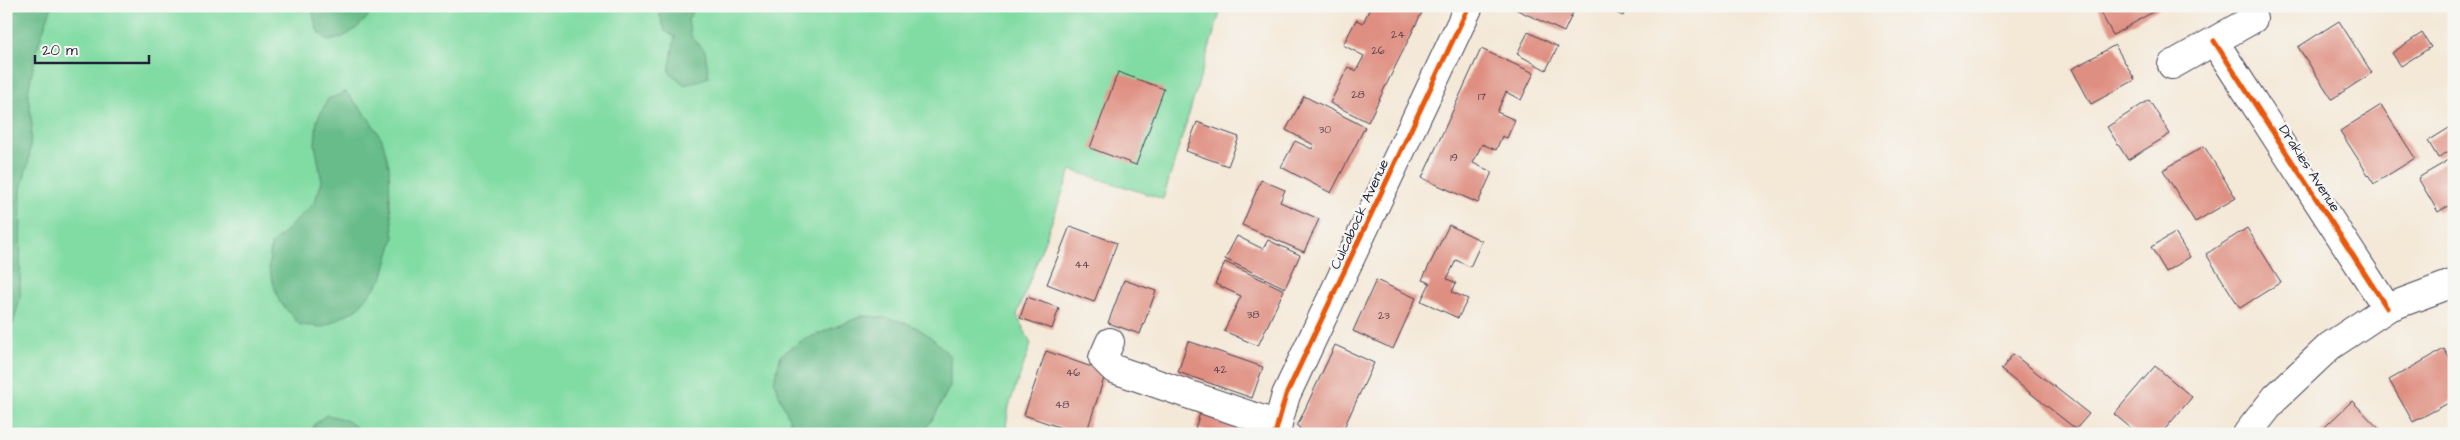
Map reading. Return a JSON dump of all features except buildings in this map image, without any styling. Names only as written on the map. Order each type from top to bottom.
[{"type":"street","name":"Culcabock Avenue","points":[[1277,429],[1286,394],[1469,6]]},
{"type":"street","points":[[2172,65],[2253,19]]},
{"type":"street","name":"Drakies Avenue","points":[[2214,41],[2387,308]]},
{"type":"street","points":[[2247,434],[2276,397],[2330,346],[2387,308],[2454,283]]},
{"type":"street","points":[[1110,342],[1103,358],[1114,369],[1277,429]]},
{"type":"green space","points":[[6,6],[1222,6],[1163,199],[1071,170],[1017,315],[1031,344],[1009,406],[1005,434],[6,434]]},
{"type":"green space","points":[[6,6],[52,6],[37,48],[28,93],[32,125],[29,160],[21,189],[20,299],[6,348]]},
{"type":"green space","points":[[311,6],[377,6],[361,24],[349,33],[343,37],[328,41],[317,30]]},
{"type":"green space","points":[[657,6],[695,6],[688,20],[691,36],[705,51],[709,77],[685,85],[669,72],[675,37],[665,31]]},
{"type":"green space","points":[[346,92],[367,116],[382,139],[389,166],[390,205],[394,237],[382,279],[357,309],[323,327],[300,325],[279,301],[269,269],[271,245],[314,203],[322,182],[315,144],[317,120],[328,99]]},
{"type":"green space","points":[[862,316],[901,321],[911,325],[930,337],[950,356],[950,386],[934,417],[922,434],[795,434],[774,382],[781,355],[803,340]]},
{"type":"green space","points":[[326,415],[350,423],[361,434],[310,434],[315,424]]},
{"type":"cycle path","points":[[1275,434],[1286,395],[1469,6]]},
{"type":"cycle path","points":[[2214,41],[2387,308]]}]
